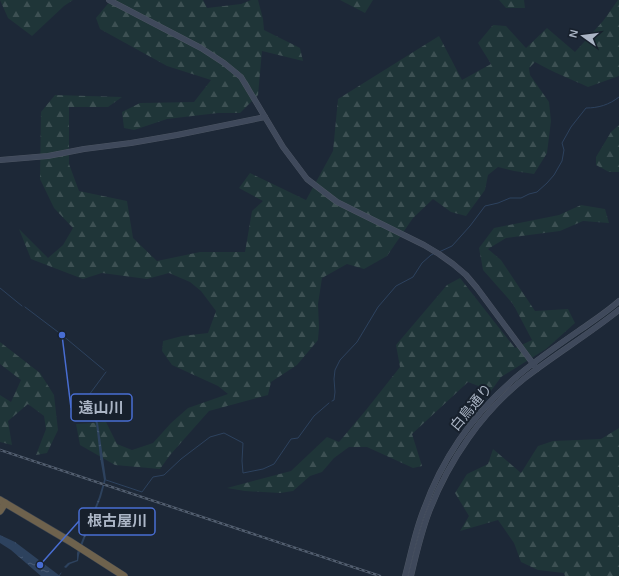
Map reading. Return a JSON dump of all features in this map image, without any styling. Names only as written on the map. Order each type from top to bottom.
[{"type":"highway","points":[[0,511],[3,502],[71,542],[124,576]]},
{"type":"highway","points":[[102,562],[128,576]]},
{"type":"street","points":[[109,0],[201,48],[224,63],[240,77],[283,148],[307,179],[337,202],[424,245],[445,258],[472,281],[537,369]]},
{"type":"street","points":[[0,160],[48,156],[84,149],[131,143],[265,117]]},
{"type":"street","name":"白鳥通り","points":[[418,538],[423,509],[446,461],[458,442],[492,399],[503,388],[533,364],[619,301]]},
{"type":"street","name":"白鳥通り","points":[[404,576],[418,538],[444,477],[470,435],[484,417],[507,394],[537,369],[619,310]]},
{"type":"street","points":[[412,576],[414,551]]},
{"type":"green space","points":[[0,0],[73,0],[64,6],[32,36],[8,18]]},
{"type":"green space","points":[[111,0],[203,0],[207,8],[241,4],[251,0],[258,0],[264,30],[300,48],[303,61],[262,51],[258,95],[240,113],[218,113],[167,119],[134,130],[124,128],[122,112],[140,103],[194,102],[211,80],[167,66],[100,29],[96,18]]},
{"type":"green space","points":[[340,0],[373,0],[365,13]]},
{"type":"green space","points":[[499,0],[524,0],[525,8],[506,8]]},
{"type":"green space","points":[[618,0],[619,76],[588,87],[535,62],[529,68],[530,75],[549,102],[551,121],[547,153],[534,174],[498,167],[488,175],[485,190],[466,216],[451,212],[433,199],[413,218],[387,256],[364,269],[347,264],[322,278],[318,304],[318,340],[297,365],[271,382],[268,395],[209,411],[170,455],[160,469],[115,465],[80,445],[76,424],[106,422],[117,444],[132,450],[153,443],[171,423],[188,408],[228,394],[218,386],[172,365],[162,351],[163,341],[182,336],[208,333],[216,311],[201,291],[190,282],[169,273],[147,279],[102,273],[83,279],[31,259],[19,229],[48,258],[63,245],[73,228],[54,208],[40,179],[41,112],[55,95],[122,97],[108,107],[69,107],[69,164],[79,191],[127,201],[133,238],[157,261],[200,252],[245,252],[252,211],[263,201],[239,188],[250,173],[306,200],[333,151],[338,99],[439,36],[462,80],[491,64],[478,43],[493,25],[506,26],[526,48],[547,28],[575,52],[603,21]]},
{"type":"green space","points":[[619,125],[619,172],[609,172],[596,165],[596,157],[611,132]]},
{"type":"green space","points":[[581,205],[605,209],[609,223],[583,221],[560,231],[506,238],[488,249],[501,260],[535,311],[568,309],[575,323],[546,349],[501,377],[491,391],[468,382],[412,434],[422,466],[413,468],[367,447],[349,447],[334,458],[322,472],[310,476],[293,491],[280,493],[245,491],[227,488],[291,471],[327,437],[339,442],[400,367],[396,345],[447,285],[460,278],[515,348],[532,340],[513,304],[483,270],[479,248],[494,228],[559,215]]},
{"type":"green space","points":[[0,342],[40,373],[54,395],[58,430],[47,453],[36,455],[46,429],[44,416],[28,404],[8,421],[12,445],[0,442],[0,395],[11,402],[21,380],[0,364]]},
{"type":"green space","points":[[619,428],[619,576],[565,576],[564,573],[538,570],[521,562],[514,543],[498,520],[460,531],[469,516],[455,493],[467,474],[488,464],[493,449],[521,473],[538,446],[553,441],[601,439]]},
{"type":"water","points":[[88,394],[90,395],[90,408],[98,423],[106,479],[78,561],[70,564],[66,568],[64,567],[68,563],[77,560],[77,553],[99,497],[104,480],[96,423],[88,408]]},
{"type":"water","points":[[0,535],[15,542],[60,576],[41,576],[11,550],[0,543]]},
{"type":"waterway","points":[[439,252],[452,246],[485,206],[510,198],[521,198],[537,192],[554,175],[562,161],[564,150],[562,143],[571,127],[586,108],[603,106],[619,97]]},
{"type":"waterway","points":[[332,401],[334,400],[335,392],[335,370],[340,360],[357,342],[378,307],[396,286],[413,277],[422,263],[435,253]]},
{"type":"waterway","points":[[0,288],[22,306]]},
{"type":"waterway","points":[[25,307],[104,370]]},
{"type":"waterway","points":[[89,395],[106,372]]},
{"type":"waterway","points":[[106,480],[142,492],[153,477],[164,475],[181,459],[210,437],[224,433],[243,443],[243,473],[263,469],[274,464],[291,439],[298,438],[314,416],[329,403]]},
{"type":"railway","points":[[0,450],[380,576]]},
{"type":"place","name":"遠山川","points":[[62,335]]},
{"type":"place","name":"根古屋川","points":[[40,565]]}]
